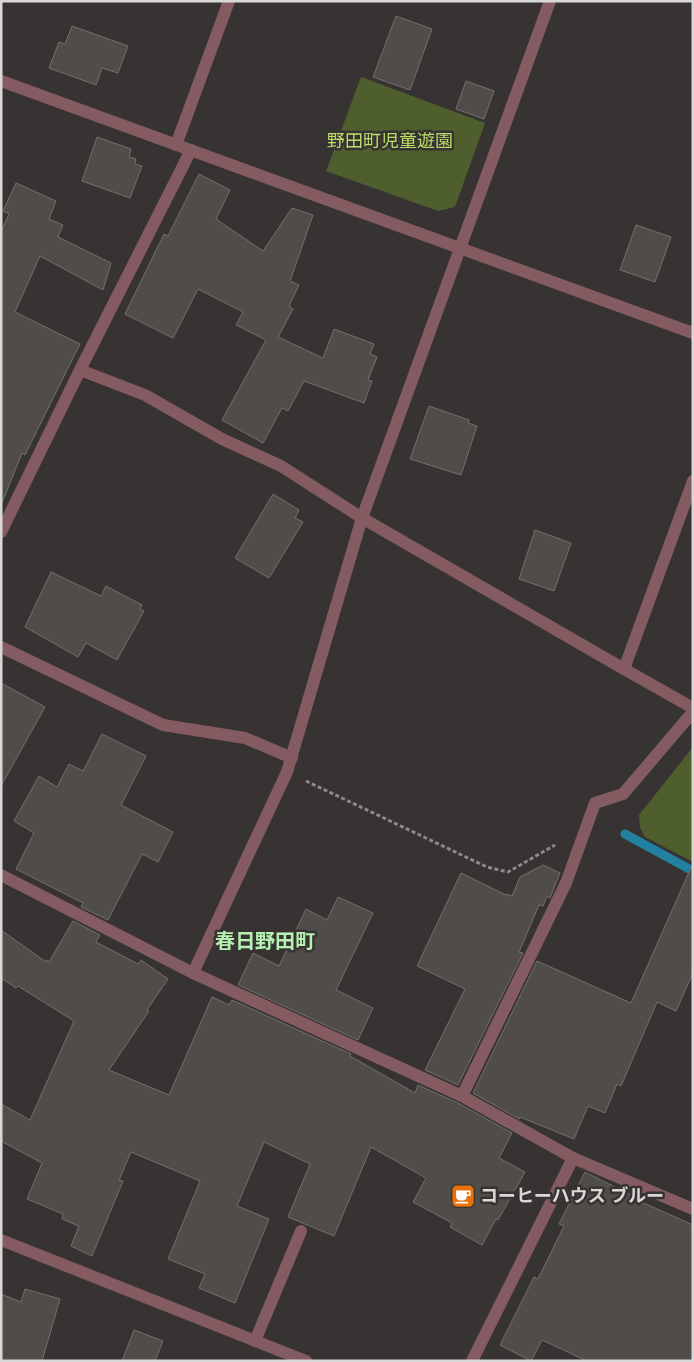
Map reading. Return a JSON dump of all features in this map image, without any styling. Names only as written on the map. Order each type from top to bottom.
[{"type":"street","points":[[176,145],[229,1]]},
{"type":"street","points":[[193,973],[287,772],[362,518],[550,1]]},
{"type":"street","points":[[1,81],[693,333]]},
{"type":"street","points":[[1,532],[191,150]]},
{"type":"street","points":[[80,370],[145,395],[222,439],[281,466],[362,518],[693,710],[623,794],[595,803],[566,883],[462,1096]]},
{"type":"street","points":[[624,669],[693,481]]},
{"type":"street","points":[[1,647],[163,725],[245,738],[292,758]]},
{"type":"street","points":[[1,875],[193,973],[462,1096],[573,1158],[693,1209]]},
{"type":"street","points":[[472,1361],[573,1158]]},
{"type":"street","points":[[256,1341],[301,1231]]},
{"type":"street","points":[[1,1240],[306,1361]]},
{"type":"path","points":[[287,772],[487,867],[508,872],[586,828]]},
{"type":"green space","name":"野田町児童遊園","points":[[361,77],[485,123],[455,207],[438,211],[326,171]]},
{"type":"green space","points":[[693,747],[693,862],[645,837],[640,828],[639,815]]},
{"type":"building","points":[[396,16],[432,29],[410,90],[373,77]]},
{"type":"building","points":[[72,26],[128,46],[118,73],[102,68],[96,85],[49,68],[59,42],[65,44]]},
{"type":"building","points":[[466,81],[494,91],[484,119],[456,109]]},
{"type":"building","points":[[97,137],[131,149],[129,157],[136,159],[135,164],[142,166],[130,198],[82,181]]},
{"type":"building","points":[[199,174],[230,190],[216,219],[263,251],[292,208],[313,215],[290,281],[299,285],[289,306],[293,309],[278,337],[323,358],[334,329],[374,344],[370,354],[377,357],[368,380],[372,381],[364,403],[304,381],[288,411],[282,408],[263,443],[222,420],[266,340],[236,325],[243,312],[198,289],[173,338],[125,314],[164,234],[168,236]]},
{"type":"building","points":[[16,183],[56,201],[49,219],[63,225],[58,237],[111,263],[103,290],[40,256],[15,312],[80,344],[25,455],[22,453],[1,503],[1,232],[9,214],[3,211]]},
{"type":"building","points":[[636,225],[671,237],[655,282],[620,270]]},
{"type":"building","points":[[429,406],[469,420],[468,423],[477,426],[461,475],[410,459]]},
{"type":"building","points":[[273,494],[299,510],[295,518],[303,522],[269,578],[235,558]]},
{"type":"building","points":[[535,530],[571,543],[554,591],[519,579]]},
{"type":"building","points":[[51,572],[101,596],[106,586],[142,605],[140,609],[144,611],[117,660],[86,643],[78,657],[25,627]]},
{"type":"building","points":[[1,683],[45,707],[1,786]]},
{"type":"building","points":[[102,734],[146,756],[121,805],[173,832],[158,862],[142,854],[108,920],[81,907],[83,903],[16,869],[34,833],[14,821],[39,776],[57,787],[69,764],[83,771]]},
{"type":"building","points":[[693,863],[693,973],[676,1011],[657,1002],[621,1086],[617,1084],[605,1113],[588,1106],[574,1139],[520,1117],[519,1119],[473,1093],[537,961],[631,1003]]},
{"type":"building","points":[[543,865],[560,873],[550,898],[547,896],[543,906],[539,905],[519,952],[523,953],[458,1085],[425,1070],[465,989],[417,966],[461,873],[506,895],[512,896],[520,877]]},
{"type":"building","points":[[338,897],[373,913],[336,990],[373,1008],[358,1040],[238,985],[253,953],[279,966],[306,909],[327,920]]},
{"type":"building","points":[[73,921],[100,935],[96,942],[138,964],[141,960],[168,979],[109,1070],[169,1095],[212,997],[229,1005],[232,1000],[351,1054],[350,1056],[415,1093],[418,1085],[458,1103],[512,1133],[499,1158],[525,1172],[482,1245],[450,1227],[452,1223],[413,1202],[426,1178],[371,1147],[334,1236],[288,1217],[310,1164],[264,1142],[237,1206],[269,1219],[235,1303],[199,1288],[205,1274],[168,1259],[200,1181],[131,1152],[119,1180],[123,1181],[92,1256],[71,1246],[79,1226],[62,1219],[63,1214],[27,1199],[42,1163],[1,1141],[1,1104],[30,1120],[74,1021],[18,986],[16,988],[1,978],[1,930],[46,962],[46,960],[49,962]]},
{"type":"building","points":[[585,1172],[631,1195],[630,1197],[693,1225],[693,1361],[587,1361],[542,1340],[531,1361],[500,1345],[534,1277],[538,1279],[564,1226],[559,1224]]},
{"type":"building","points":[[25,1289],[60,1299],[42,1361],[1,1361],[1,1294],[21,1302]]},
{"type":"building","points":[[134,1330],[163,1341],[155,1361],[122,1361]]},
{"type":"waterway","points":[[625,834],[693,871]]},
{"type":"place","name":"コーヒーハウス ブルー","points":[[463,1196]]},
{"type":"district","name":"春日野田町","points":[[265,941]]}]
